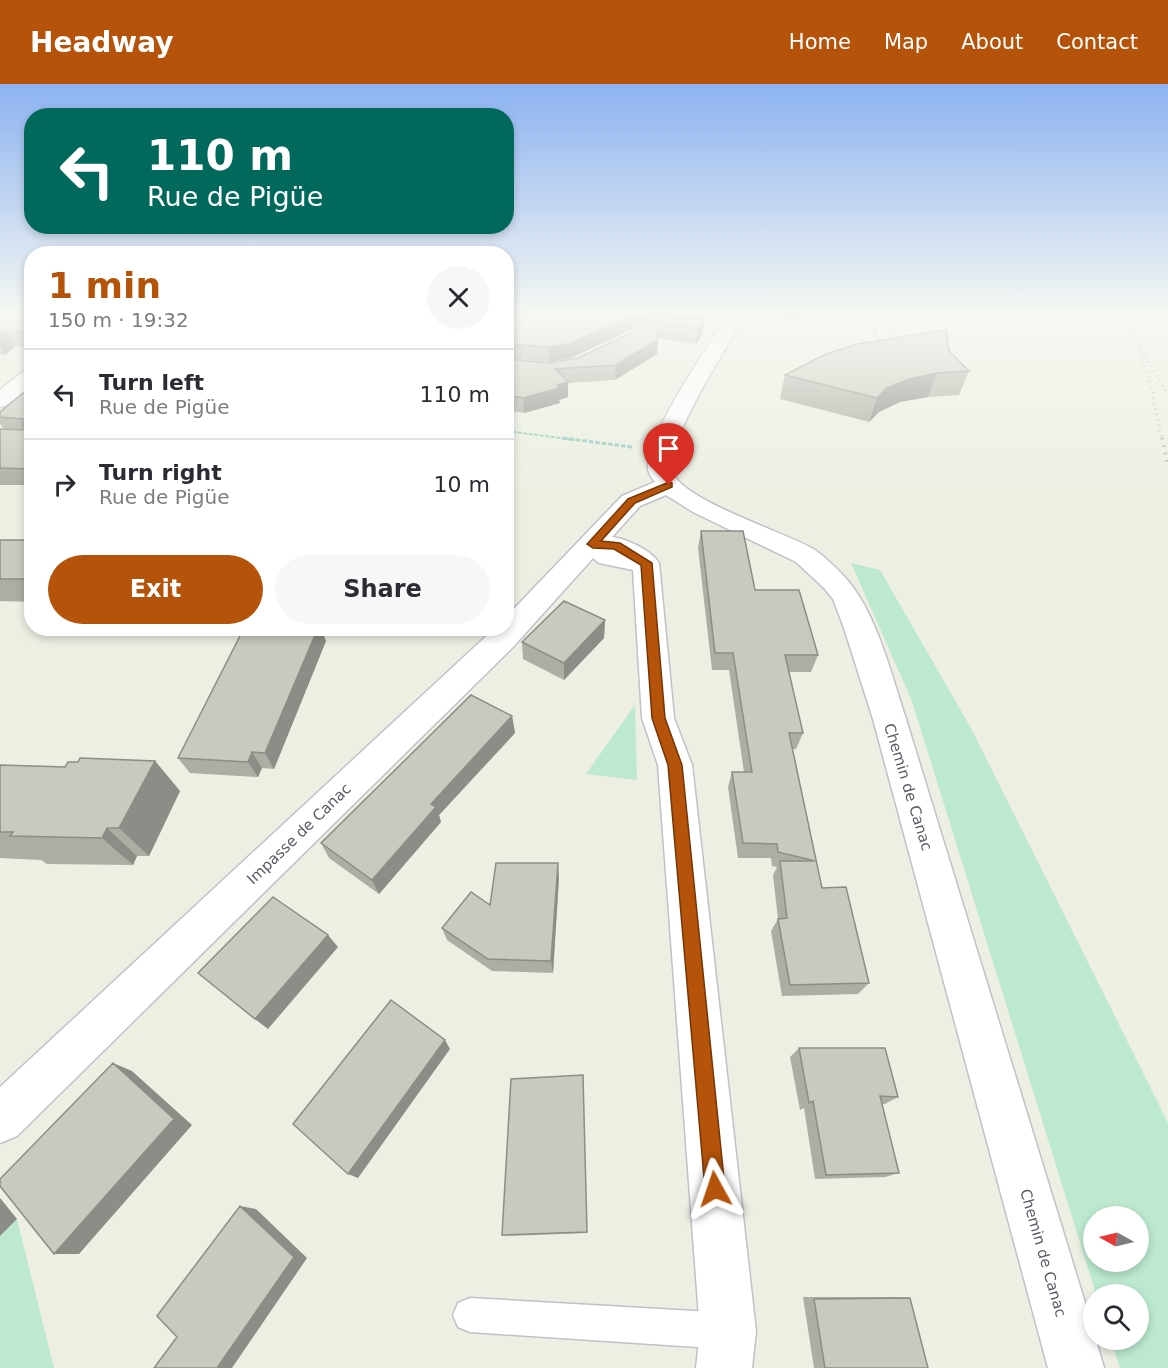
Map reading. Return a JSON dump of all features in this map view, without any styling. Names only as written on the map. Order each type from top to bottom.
[{"type":"street","points":[[666,468],[684,405],[700,374]]},
{"type":"street","points":[[0,401],[24,381]]},
{"type":"street","name":"Impasse de Canac","points":[[514,627],[632,501],[666,468]]},
{"type":"street","name":"Chemin de Canac","points":[[666,468],[706,509],[806,556],[845,594],[866,649],[934,873],[1076,1368]]},
{"type":"street","points":[[593,544],[608,557],[646,563],[658,718],[675,765],[726,1349]]},
{"type":"street","name":"Impasse de Canac","points":[[0,1119],[506,636]]},
{"type":"lane","points":[[470,1315],[726,1349]]},
{"type":"path","points":[[514,433],[666,468]]},
{"type":"green space","points":[[851,563],[880,570],[972,730],[1168,1123],[1168,1368],[1120,1368],[1114,1350],[1149,1350],[1149,1284],[1093,1284],[1089,1272],[1149,1272],[1149,1206],[1083,1206],[1083,1252],[912,701]]},
{"type":"green space","points":[[635,705],[637,780],[586,774]]},
{"type":"green space","points":[[0,1198],[17,1219],[54,1368],[0,1368]]},
{"type":"building","points":[[514,374],[560,374],[568,382],[557,385],[559,388],[523,398],[514,396]]},
{"type":"building","points":[[933,374],[909,379],[887,388],[877,398],[785,375]]},
{"type":"building","points":[[24,392],[24,469],[0,468],[0,429],[23,430],[23,419],[0,417],[0,412]]},
{"type":"building","points":[[701,531],[743,531],[755,590],[799,590],[818,655],[785,655],[803,733],[789,733],[822,888],[846,887],[869,983],[790,985],[778,919],[787,918],[780,861],[815,861],[778,852],[777,844],[743,843],[732,772],[752,772],[733,653],[715,653]]},
{"type":"building","points":[[0,540],[24,540],[24,579],[0,579]]},
{"type":"building","points":[[564,601],[605,620],[564,663],[522,642]]},
{"type":"building","points":[[240,636],[315,636],[265,753],[252,752],[248,762],[178,758]]},
{"type":"building","points":[[471,695],[512,716],[431,804],[436,807],[372,880],[321,843]]},
{"type":"building","points":[[80,758],[155,761],[119,828],[107,828],[102,838],[10,836],[13,832],[0,832],[0,765],[65,767],[68,762],[78,762]]},
{"type":"building","points":[[496,863],[558,863],[551,961],[488,959],[442,928],[471,892],[490,905]]},
{"type":"building","points":[[273,897],[328,935],[255,1019],[198,973]]},
{"type":"building","points":[[391,1000],[445,1040],[348,1174],[293,1124]]},
{"type":"building","points":[[799,1048],[885,1048],[898,1097],[880,1096],[899,1173],[826,1175],[813,1101],[809,1103]]},
{"type":"building","points":[[113,1063],[174,1119],[54,1254],[0,1186],[0,1179]]},
{"type":"building","points":[[583,1075],[587,1232],[502,1235],[511,1079]]},
{"type":"building","points":[[240,1206],[294,1257],[217,1368],[154,1368],[177,1337],[157,1316]]},
{"type":"building","points":[[910,1298],[928,1368],[825,1368],[814,1299]]},
{"type":"railway","points":[[1147,374],[1162,440]]},
{"type":"railway","points":[[1156,374],[1168,395]]},
{"type":"railway","points":[[1162,438],[1168,466]]},
{"type":"route","points":[[669,485],[632,501],[593,544],[616,546],[646,563],[658,718],[675,765],[715,1189]]}]
